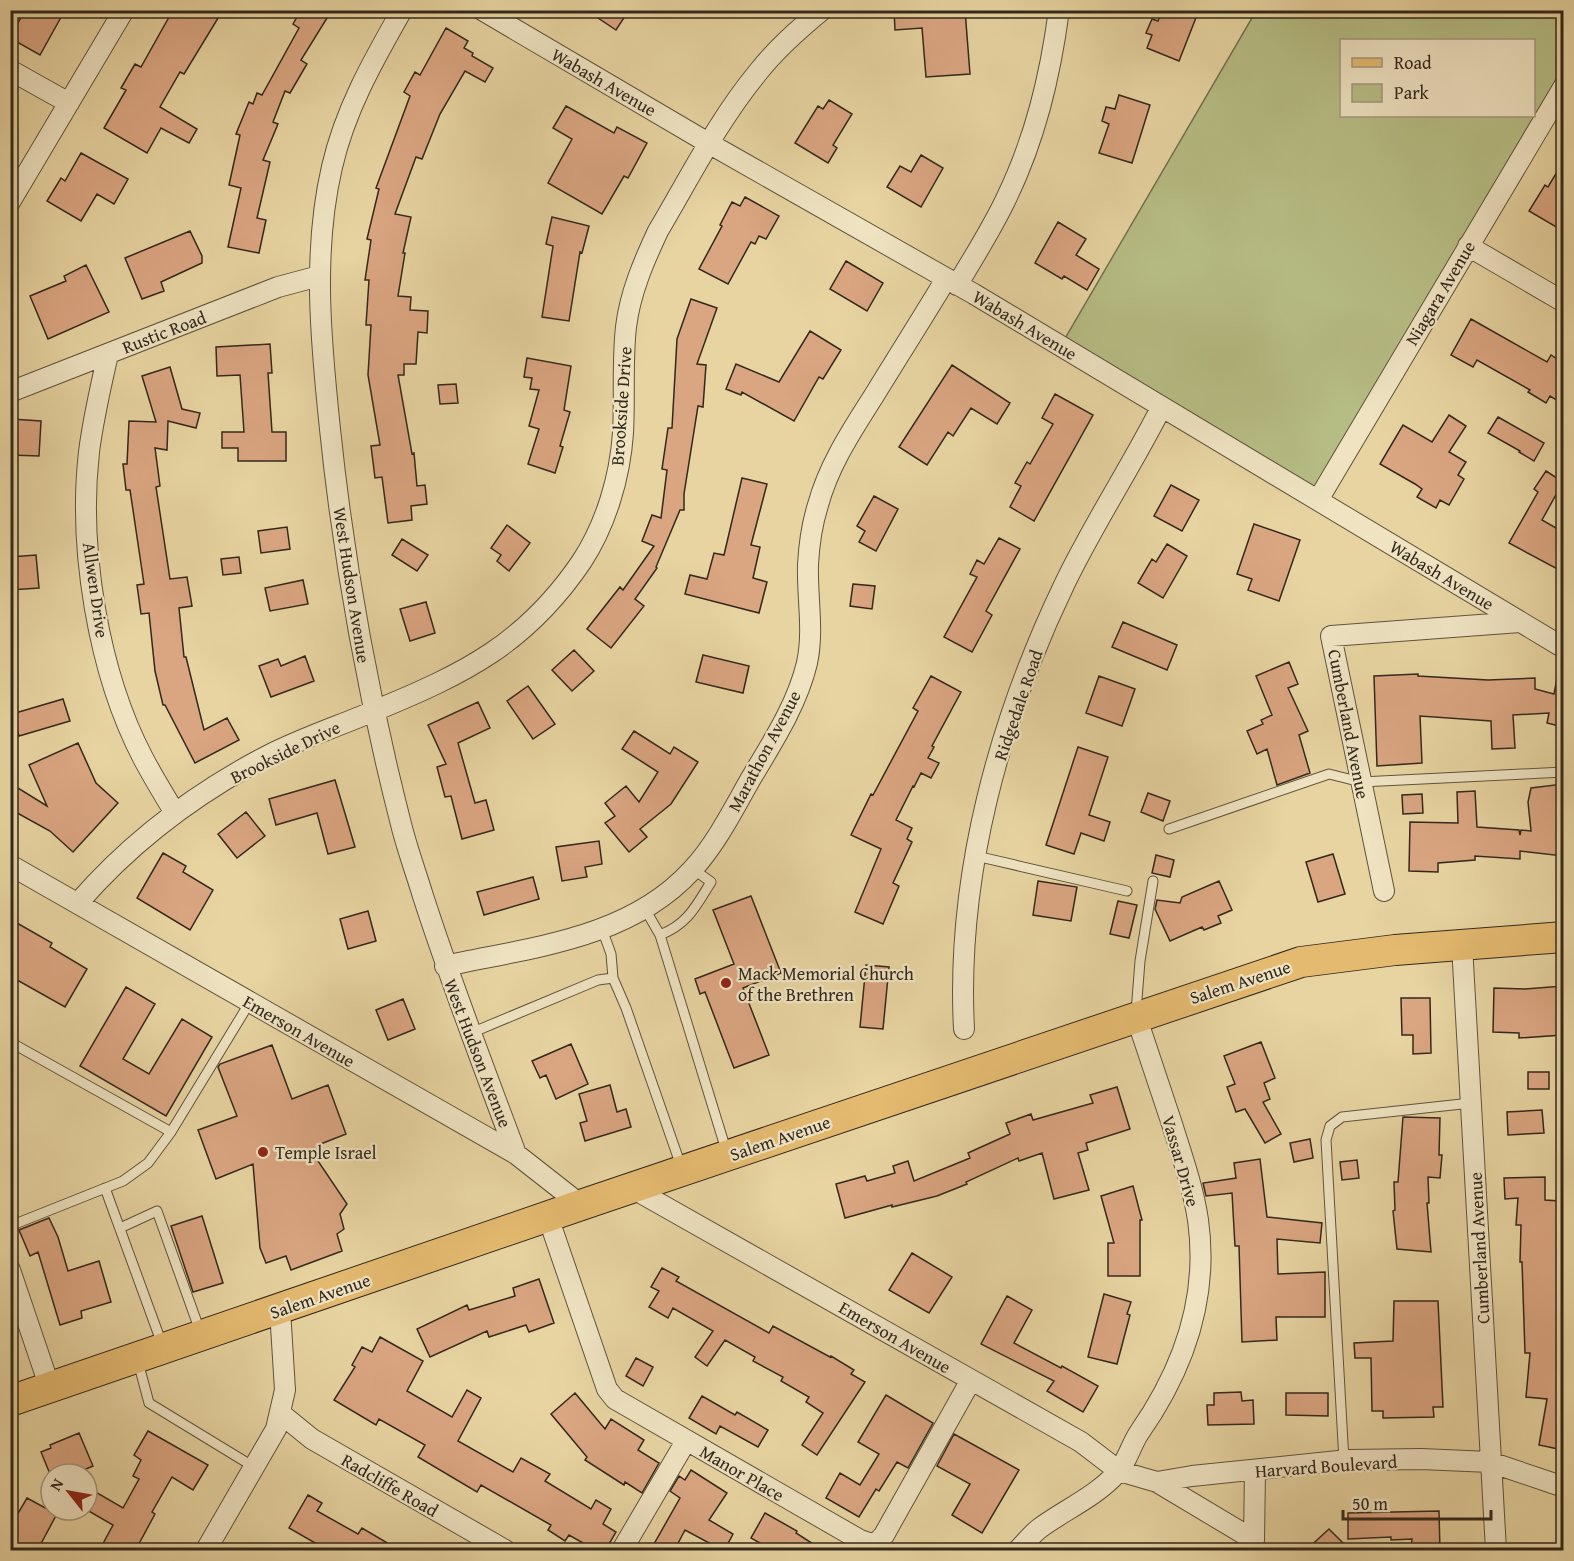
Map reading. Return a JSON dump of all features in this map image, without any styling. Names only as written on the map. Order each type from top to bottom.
[{"type":"main road","name":"Salem Avenue","points":[[10,1401],[1136,1016],[1301,962],[1395,950],[1563,937]]},
{"type":"street","points":[[10,202],[124,10]]},
{"type":"street","name":"West Hudson Avenue","points":[[402,10],[369,67],[345,121],[331,169],[324,214],[320,276],[327,396],[352,600],[402,830],[445,966],[516,1154]]},
{"type":"street","name":"Wabash Avenue","points":[[482,10],[952,282],[1563,648]]},
{"type":"street","name":"Brookside Drive","points":[[78,903],[118,861],[175,813],[215,786],[299,741],[442,682],[497,650],[539,615],[583,559],[609,503],[619,462],[623,432],[623,363],[627,325],[642,268],[658,231],[730,110],[758,71],[797,31],[822,10]]},
{"type":"street","name":"Marathon Avenue","points":[[445,966],[587,935],[620,923],[670,891],[693,869],[716,839],[772,743],[801,682],[810,638],[808,567],[810,544],[823,488],[843,445],[952,282],[985,240],[1006,200],[1029,144],[1043,100],[1053,56],[1059,10]]},
{"type":"street","points":[[10,70],[69,104]]},
{"type":"street","name":"Niagara Avenue","points":[[1318,500],[1563,86]]},
{"type":"street","points":[[1468,246],[1563,302]]},
{"type":"street","name":"Rustic Road","points":[[10,392],[279,287],[320,276]]},
{"type":"street","name":"Allwen Drive","points":[[108,354],[89,454],[88,548],[97,618],[108,666],[123,712],[142,757],[175,813]]},
{"type":"street","name":"Ridgedale Road","points":[[964,1029],[962,999],[965,931],[976,856],[987,803],[1008,727],[1038,644],[1066,581],[1093,528],[1161,408]]},
{"type":"street","name":"Cumberland Avenue","points":[[1384,891],[1332,636],[1520,622]]},
{"type":"street","name":"Emerson Avenue","points":[[10,865],[516,1154],[581,1205]]},
{"type":"street","name":"Cumberland Avenue","points":[[1462,945],[1496,1551]]},
{"type":"street","name":"Vassar Drive","points":[[1119,1471],[1137,1436],[1166,1392],[1185,1349],[1198,1293],[1200,1253],[1198,1222],[1191,1184],[1136,1016]]},
{"type":"street","name":"Emerson Avenue","points":[[632,1188],[1081,1442],[1119,1471],[1157,1482]]},
{"type":"street","name":"Manor Place","points":[[548,1216],[607,1389],[615,1399],[860,1540],[875,1545],[884,1535],[971,1380]]},
{"type":"street","points":[[10,1270],[50,1388]]},
{"type":"street","points":[[206,1551],[276,1429],[285,1390],[280,1310]]},
{"type":"street","name":"Radcliffe Road","points":[[280,1413],[312,1439],[505,1551]]},
{"type":"street","points":[[622,1551],[686,1441]]},
{"type":"street","name":"Harvard Boulevard","points":[[1157,1482],[1192,1476],[1344,1461],[1421,1459],[1490,1462],[1563,1487]]},
{"type":"street","points":[[1018,1551],[1038,1529],[1088,1498],[1119,1471]]},
{"type":"street","points":[[1253,1546],[1255,1471]]},
{"type":"street","points":[[1157,1482],[1253,1546]]},
{"type":"lane","points":[[1169,829],[1329,774],[1361,782],[1563,772]]},
{"type":"lane","points":[[976,856],[1127,891]]},
{"type":"lane","points":[[660,935],[674,930],[690,916],[711,882],[693,869]]},
{"type":"lane","points":[[1136,1016],[1140,961],[1153,881]]},
{"type":"lane","points":[[645,909],[660,935],[728,1155]]},
{"type":"lane","points":[[602,929],[611,954],[613,978],[626,1008],[682,1171]]},
{"type":"lane","points":[[471,1034],[598,980],[613,978]]},
{"type":"lane","points":[[10,1226],[123,1181],[148,1163],[171,1132],[250,1002]]},
{"type":"lane","points":[[10,1042],[171,1132]]},
{"type":"lane","points":[[1344,1461],[1326,1140],[1330,1126],[1342,1117],[1471,1103]]},
{"type":"lane","points":[[105,1188],[120,1228],[151,1354],[149,1403],[254,1467]]},
{"type":"lane","points":[[120,1228],[157,1211],[201,1336]]},
{"type":"green space","points":[[1256,11],[1563,11],[1563,86],[1318,500],[1060,347]]},
{"type":"building","points":[[25,10],[65,10],[40,55],[10,38]]},
{"type":"building","points":[[173,10],[223,10],[184,74],[180,72],[160,107],[197,129],[189,143],[161,128],[147,153],[104,128],[126,90],[121,88],[135,64],[141,67]]},
{"type":"building","points":[[301,10],[332,10],[301,60],[307,64],[290,93],[285,91],[273,122],[278,124],[263,160],[270,162],[257,218],[266,220],[259,253],[228,247],[241,188],[229,185],[240,135],[236,134],[249,102],[253,104],[257,93],[262,95],[299,28],[293,24]]},
{"type":"building","points":[[586,10],[629,10],[616,30]]},
{"type":"building","points":[[894,10],[965,10],[970,74],[926,77],[922,28],[895,30]]},
{"type":"building","points":[[1162,10],[1199,10],[1179,61],[1147,48],[1152,35],[1146,33],[1152,19],[1158,21]]},
{"type":"building","points":[[446,28],[468,41],[464,48],[473,53],[472,56],[493,68],[485,82],[465,71],[440,114],[422,159],[416,157],[395,214],[411,217],[403,253],[405,253],[398,296],[411,297],[410,310],[428,311],[427,333],[418,332],[416,364],[404,364],[404,375],[398,375],[412,454],[414,453],[417,486],[425,485],[427,504],[411,506],[412,520],[388,523],[382,477],[375,478],[371,446],[380,445],[368,375],[371,325],[366,325],[369,280],[365,280],[371,240],[367,239],[379,189],[376,188],[410,96],[404,92],[415,72],[420,75]]},
{"type":"building","points":[[1119,95],[1150,105],[1132,163],[1099,153],[1109,124],[1102,121],[1106,107],[1115,109]]},
{"type":"building","points":[[829,100],[852,114],[833,145],[837,148],[828,163],[795,143],[818,106],[823,109]]},
{"type":"building","points":[[566,106],[614,133],[617,127],[647,143],[628,178],[624,176],[602,214],[548,183],[572,139],[553,128]]},
{"type":"building","points":[[81,153],[128,179],[114,204],[97,194],[81,221],[47,201],[61,178],[65,181]]},
{"type":"building","points":[[921,155],[943,168],[921,207],[887,187],[900,166],[911,172]]},
{"type":"building","points":[[1563,162],[1563,231],[1529,211],[1545,185],[1548,187]]},
{"type":"building","points":[[745,197],[779,216],[766,239],[759,236],[755,244],[751,242],[728,284],[699,269],[732,202],[740,206]]},
{"type":"building","points":[[552,217],[589,226],[582,253],[580,252],[569,321],[542,317],[553,246],[546,244]]},
{"type":"building","points":[[1058,222],[1086,239],[1076,255],[1099,269],[1087,290],[1064,276],[1062,279],[1035,263]]},
{"type":"building","points":[[190,231],[202,256],[202,263],[161,282],[164,291],[142,299],[125,258]]},
{"type":"building","points":[[846,261],[883,283],[867,311],[830,289]]},
{"type":"building","points":[[86,265],[109,312],[48,339],[30,296],[66,281],[64,276]]},
{"type":"building","points":[[691,299],[717,308],[697,364],[706,365],[703,407],[698,406],[684,494],[684,510],[680,510],[657,568],[635,599],[644,606],[611,648],[587,629],[620,587],[623,590],[654,546],[642,541],[652,515],[661,518],[667,470],[662,469],[668,428],[672,428],[677,339]]},
{"type":"building","points":[[1471,319],[1547,362],[1551,355],[1563,363],[1563,404],[1550,396],[1546,403],[1528,392],[1530,390],[1477,360],[1473,367],[1451,355]]},
{"type":"building","points":[[810,331],[841,350],[823,379],[819,377],[794,421],[742,392],[741,395],[726,389],[736,364],[779,382]]},
{"type":"building","points":[[270,344],[272,373],[268,373],[272,432],[286,432],[286,461],[238,461],[238,448],[222,448],[222,432],[244,432],[240,375],[217,376],[216,347]]},
{"type":"building","points":[[527,358],[571,366],[564,410],[570,412],[555,473],[528,464],[539,429],[529,426],[539,390],[530,389],[532,378],[524,377]]},
{"type":"building","points":[[952,365],[1010,403],[997,424],[971,408],[953,436],[948,432],[927,465],[899,447]]},
{"type":"building","points":[[170,367],[182,409],[200,413],[196,428],[168,421],[167,450],[155,448],[160,486],[156,487],[170,579],[187,577],[192,606],[179,608],[184,657],[186,657],[204,730],[227,718],[239,740],[195,763],[163,705],[155,671],[149,613],[141,614],[137,585],[144,584],[130,490],[126,490],[123,464],[127,464],[129,421],[156,422],[142,376]]},
{"type":"building","points":[[456,384],[458,403],[440,404],[438,385]]},
{"type":"building","points":[[1055,394],[1093,415],[1034,521],[1010,507],[1021,486],[1015,483],[1027,462],[1030,464],[1053,424],[1042,418]]},
{"type":"building","points":[[1449,415],[1466,426],[1449,452],[1466,462],[1458,475],[1464,479],[1449,505],[1440,500],[1436,508],[1417,497],[1422,489],[1380,464],[1403,425],[1432,442]]},
{"type":"building","points":[[1498,417],[1544,443],[1534,461],[1488,433]]},
{"type":"building","points":[[11,419],[41,421],[39,456],[10,455]]},
{"type":"building","points":[[1546,471],[1563,482],[1542,520],[1563,532],[1563,572],[1509,543],[1538,492],[1534,489]]},
{"type":"building","points":[[742,478],[767,484],[751,545],[760,547],[753,578],[767,582],[759,613],[685,594],[690,575],[707,579],[714,553],[724,555]]},
{"type":"building","points":[[1171,485],[1199,500],[1182,531],[1154,516]]},
{"type":"building","points":[[874,496],[898,509],[876,551],[859,542],[865,531],[857,526]]},
{"type":"building","points":[[1254,524],[1300,540],[1279,601],[1248,590],[1252,579],[1237,574]]},
{"type":"building","points":[[507,525],[530,543],[509,571],[497,561],[501,555],[491,548]]},
{"type":"building","points":[[287,527],[290,549],[261,553],[258,531]]},
{"type":"building","points":[[999,538],[1020,549],[986,611],[992,615],[972,652],[944,637],[977,577],[970,574],[977,560],[984,564]]},
{"type":"building","points":[[402,539],[428,555],[417,571],[392,555]]},
{"type":"building","points":[[1167,544],[1187,556],[1163,598],[1138,583],[1152,559],[1156,562]]},
{"type":"building","points":[[36,555],[39,588],[10,590],[10,557]]},
{"type":"building","points":[[239,557],[241,573],[223,575],[221,559]]},
{"type":"building","points":[[303,580],[308,604],[270,611],[265,588]]},
{"type":"building","points":[[853,584],[875,586],[872,609],[850,606]]},
{"type":"building","points":[[426,602],[435,633],[410,641],[400,609]]},
{"type":"building","points":[[1123,622],[1177,645],[1167,670],[1112,647]]},
{"type":"building","points":[[574,650],[594,671],[572,691],[552,670]]},
{"type":"building","points":[[703,655],[749,666],[743,693],[696,682]]},
{"type":"building","points":[[305,656],[314,681],[271,697],[259,666],[278,659],[281,666]]},
{"type":"building","points":[[1289,662],[1298,684],[1288,688],[1308,731],[1299,735],[1310,773],[1277,785],[1267,749],[1257,754],[1247,731],[1263,724],[1261,720],[1272,715],[1256,676]]},
{"type":"building","points":[[1418,674],[1418,676],[1488,680],[1535,678],[1535,689],[1554,694],[1557,678],[1563,678],[1563,727],[1547,723],[1549,713],[1513,715],[1515,748],[1492,749],[1491,721],[1420,716],[1422,763],[1377,766],[1374,676]]},
{"type":"building","points":[[931,676],[961,692],[928,758],[939,763],[931,778],[921,773],[896,820],[912,828],[907,839],[912,842],[893,883],[899,886],[883,924],[855,912],[881,849],[851,835],[871,794],[873,795],[918,711],[913,708]]},
{"type":"building","points":[[1099,676],[1135,689],[1122,726],[1086,713]]},
{"type":"building","points":[[528,686],[555,724],[533,739],[507,701]]},
{"type":"building","points":[[63,699],[70,721],[19,736],[12,714]]},
{"type":"building","points":[[478,702],[490,728],[458,743],[475,803],[486,800],[494,830],[462,839],[451,796],[445,797],[437,767],[446,764],[428,725]]},
{"type":"building","points":[[634,731],[670,754],[674,747],[698,762],[671,804],[640,829],[647,837],[629,852],[605,823],[615,816],[605,803],[626,786],[639,802],[658,772],[622,749]]},
{"type":"building","points":[[78,743],[96,783],[118,803],[73,852],[50,831],[10,809],[10,783],[47,806],[29,765]]},
{"type":"building","points":[[1078,747],[1108,757],[1089,815],[1110,822],[1104,841],[1081,833],[1074,854],[1046,845]]},
{"type":"building","points":[[335,780],[355,847],[328,854],[317,813],[276,825],[269,799]]},
{"type":"building","points":[[1563,784],[1563,856],[1520,851],[1520,859],[1475,856],[1475,860],[1438,863],[1438,872],[1409,871],[1410,822],[1458,823],[1457,792],[1475,791],[1477,827],[1519,830],[1520,835],[1521,830],[1531,831],[1528,802],[1531,788]]},
{"type":"building","points":[[1148,793],[1170,801],[1163,821],[1141,812]]},
{"type":"building","points":[[1422,794],[1423,813],[1403,814],[1402,795]]},
{"type":"building","points":[[246,812],[265,836],[237,858],[218,834]]},
{"type":"building","points":[[599,841],[602,864],[585,867],[587,877],[562,881],[556,847]]},
{"type":"building","points":[[163,853],[186,866],[183,872],[213,890],[190,930],[137,898]]},
{"type":"building","points":[[1333,854],[1345,894],[1318,902],[1306,862]]},
{"type":"building","points":[[1156,855],[1174,860],[1170,877],[1152,873]]},
{"type":"building","points":[[533,877],[539,899],[484,915],[477,892]]},
{"type":"building","points":[[1038,881],[1077,887],[1071,921],[1033,915]]},
{"type":"building","points":[[1219,881],[1232,910],[1218,916],[1221,923],[1204,930],[1202,927],[1170,941],[1155,909],[1157,900],[1180,903],[1182,897]]},
{"type":"building","name":"Mack Memorial Church of the Brethren","points":[[751,896],[781,973],[743,988],[769,1055],[734,1068],[705,992],[700,994],[695,979],[734,964],[713,910]]},
{"type":"building","points":[[1118,901],[1137,905],[1129,938],[1110,934]]},
{"type":"building","points":[[368,911],[376,941],[348,949],[340,919]]},
{"type":"building","points":[[10,919],[52,943],[50,947],[87,969],[65,1007],[10,976]]},
{"type":"building","points":[[866,965],[889,967],[883,1029],[860,1027]]},
{"type":"building","points":[[1563,986],[1563,1035],[1519,1038],[1519,1033],[1493,1032],[1494,988],[1525,989]]},
{"type":"building","points":[[126,987],[155,1004],[123,1059],[149,1074],[182,1019],[212,1037],[166,1116],[80,1066]]},
{"type":"building","points":[[1401,998],[1430,998],[1431,1053],[1413,1054],[1413,1035],[1402,1035]]},
{"type":"building","points":[[403,999],[415,1029],[388,1040],[376,1010]]},
{"type":"building","points":[[1261,1042],[1275,1078],[1264,1083],[1270,1099],[1263,1102],[1281,1134],[1265,1143],[1245,1109],[1236,1112],[1227,1087],[1235,1084],[1224,1056]]},
{"type":"building","points":[[571,1044],[588,1084],[556,1099],[546,1075],[540,1078],[532,1061]]},
{"type":"building","name":"Temple Israel","points":[[272,1045],[292,1099],[328,1085],[346,1134],[318,1145],[323,1158],[318,1161],[347,1204],[340,1214],[344,1229],[337,1234],[342,1251],[291,1270],[286,1256],[266,1263],[260,1248],[253,1164],[216,1179],[198,1130],[237,1116],[218,1067],[220,1064]]},
{"type":"building","points":[[1528,1072],[1549,1072],[1549,1089],[1528,1089]]},
{"type":"building","points":[[610,1085],[617,1112],[626,1109],[631,1127],[585,1141],[580,1123],[587,1121],[579,1094]]},
{"type":"building","points":[[1117,1087],[1130,1129],[1086,1143],[1088,1150],[1078,1153],[1089,1190],[1054,1199],[1042,1153],[1019,1161],[1018,1158],[966,1182],[967,1184],[937,1196],[845,1218],[836,1184],[865,1176],[867,1181],[895,1173],[893,1166],[908,1161],[914,1181],[970,1158],[968,1153],[1010,1134],[1006,1123],[1031,1114],[1033,1120],[1093,1103],[1090,1095]]},
{"type":"building","points":[[1542,1110],[1544,1133],[1508,1135],[1507,1112]]},
{"type":"building","points":[[1403,1117],[1440,1118],[1439,1155],[1442,1155],[1440,1178],[1428,1177],[1429,1203],[1427,1203],[1431,1252],[1397,1249],[1393,1211],[1395,1210],[1394,1182],[1398,1182]]},
{"type":"building","points":[[1310,1139],[1313,1158],[1294,1162],[1290,1143]]},
{"type":"building","points":[[1260,1159],[1267,1217],[1322,1223],[1320,1243],[1277,1239],[1278,1274],[1325,1272],[1325,1317],[1276,1317],[1277,1340],[1242,1342],[1239,1246],[1235,1246],[1232,1193],[1206,1196],[1203,1183],[1236,1178],[1234,1163]]},
{"type":"building","points":[[1357,1160],[1359,1178],[1342,1180],[1340,1162]]},
{"type":"building","points":[[1545,1177],[1545,1200],[1560,1201],[1557,1235],[1563,1235],[1563,1450],[1539,1445],[1547,1399],[1526,1397],[1530,1353],[1525,1353],[1522,1262],[1520,1262],[1521,1225],[1516,1225],[1518,1198],[1505,1199],[1504,1178]]},
{"type":"building","points":[[1133,1186],[1142,1220],[1140,1220],[1140,1276],[1108,1276],[1108,1243],[1114,1243],[1101,1196]]},
{"type":"building","points":[[202,1216],[223,1283],[193,1292],[171,1226]]},
{"type":"building","points":[[49,1218],[58,1237],[68,1271],[99,1261],[111,1302],[81,1311],[82,1318],[60,1325],[38,1252],[30,1256],[19,1230]]},
{"type":"building","points":[[912,1253],[952,1277],[929,1313],[889,1290]]},
{"type":"building","points":[[662,1268],[679,1277],[676,1281],[769,1333],[773,1326],[831,1356],[854,1370],[851,1374],[865,1382],[817,1455],[802,1445],[823,1413],[806,1402],[809,1397],[781,1381],[783,1377],[753,1361],[755,1357],[725,1340],[707,1366],[695,1357],[713,1331],[673,1308],[668,1318],[649,1307],[659,1291],[651,1287]]},
{"type":"building","points":[[539,1279],[554,1323],[529,1332],[526,1325],[489,1337],[487,1331],[430,1357],[417,1329],[467,1305],[469,1310],[515,1296],[513,1288]]},
{"type":"building","points":[[1104,1294],[1131,1302],[1127,1314],[1130,1315],[1117,1364],[1088,1357]]},
{"type":"building","points":[[1007,1296],[1032,1310],[1014,1343],[1098,1386],[1083,1412],[1047,1391],[1054,1381],[981,1344]]},
{"type":"building","points":[[1394,1301],[1438,1301],[1443,1407],[1433,1407],[1434,1417],[1383,1418],[1383,1411],[1372,1411],[1371,1358],[1355,1358],[1354,1343],[1393,1341]]},
{"type":"building","points":[[380,1337],[423,1361],[407,1391],[452,1417],[467,1390],[481,1398],[458,1441],[513,1472],[521,1458],[550,1474],[545,1481],[591,1509],[596,1500],[611,1509],[603,1524],[616,1532],[605,1551],[597,1551],[569,1535],[565,1541],[548,1530],[551,1525],[481,1485],[477,1492],[418,1457],[425,1445],[379,1419],[376,1425],[334,1400],[355,1367],[352,1365],[362,1347],[372,1352]]},
{"type":"building","points":[[636,1358],[653,1367],[643,1386],[626,1376]]},
{"type":"building","points":[[1241,1392],[1242,1401],[1253,1400],[1254,1424],[1208,1425],[1207,1405],[1214,1405],[1214,1393]]},
{"type":"building","points":[[575,1393],[605,1429],[611,1419],[644,1440],[638,1450],[659,1463],[642,1493],[625,1482],[624,1485],[585,1460],[587,1457],[551,1414]]},
{"type":"building","points":[[1286,1393],[1328,1393],[1328,1416],[1286,1415]]},
{"type":"building","points":[[886,1395],[933,1423],[908,1468],[897,1462],[879,1491],[876,1489],[859,1517],[826,1498],[840,1473],[860,1485],[879,1454],[858,1442]]},
{"type":"building","points":[[702,1396],[735,1415],[737,1412],[768,1430],[758,1447],[720,1426],[716,1434],[689,1418]]},
{"type":"building","points":[[148,1431],[208,1465],[193,1490],[172,1477],[152,1512],[155,1514],[135,1551],[99,1551],[113,1525],[99,1517],[99,1494],[123,1508],[139,1479],[133,1476],[141,1460],[134,1455]]},
{"type":"building","points":[[79,1433],[91,1462],[45,1462],[41,1452],[51,1448],[50,1445]]},
{"type":"building","points":[[954,1434],[1019,1470],[982,1533],[952,1515],[970,1484],[937,1466]]},
{"type":"building","points":[[691,1470],[727,1493],[709,1520],[733,1534],[724,1551],[685,1530],[674,1551],[650,1551],[680,1498],[670,1491],[679,1476],[685,1480]]},
{"type":"building","points":[[308,1495],[322,1503],[317,1511],[358,1534],[362,1528],[401,1551],[329,1551],[289,1528]]},
{"type":"building","points":[[27,1498],[39,1505],[39,1522],[53,1522],[37,1551],[27,1551],[10,1541],[10,1527]]},
{"type":"building","points":[[1439,1511],[1440,1551],[1411,1551],[1412,1539],[1391,1540],[1391,1537],[1348,1539],[1348,1513]]},
{"type":"building","points":[[765,1513],[797,1531],[796,1533],[824,1551],[774,1551],[751,1538]]},
{"type":"building","points":[[1329,1529],[1343,1543],[1334,1551],[1305,1551]]},
{"type":"place","name":"Mack Memorial Church of the Brethren","points":[[726,983]]},
{"type":"place","name":"Temple Israel","points":[[263,1152]]}]
